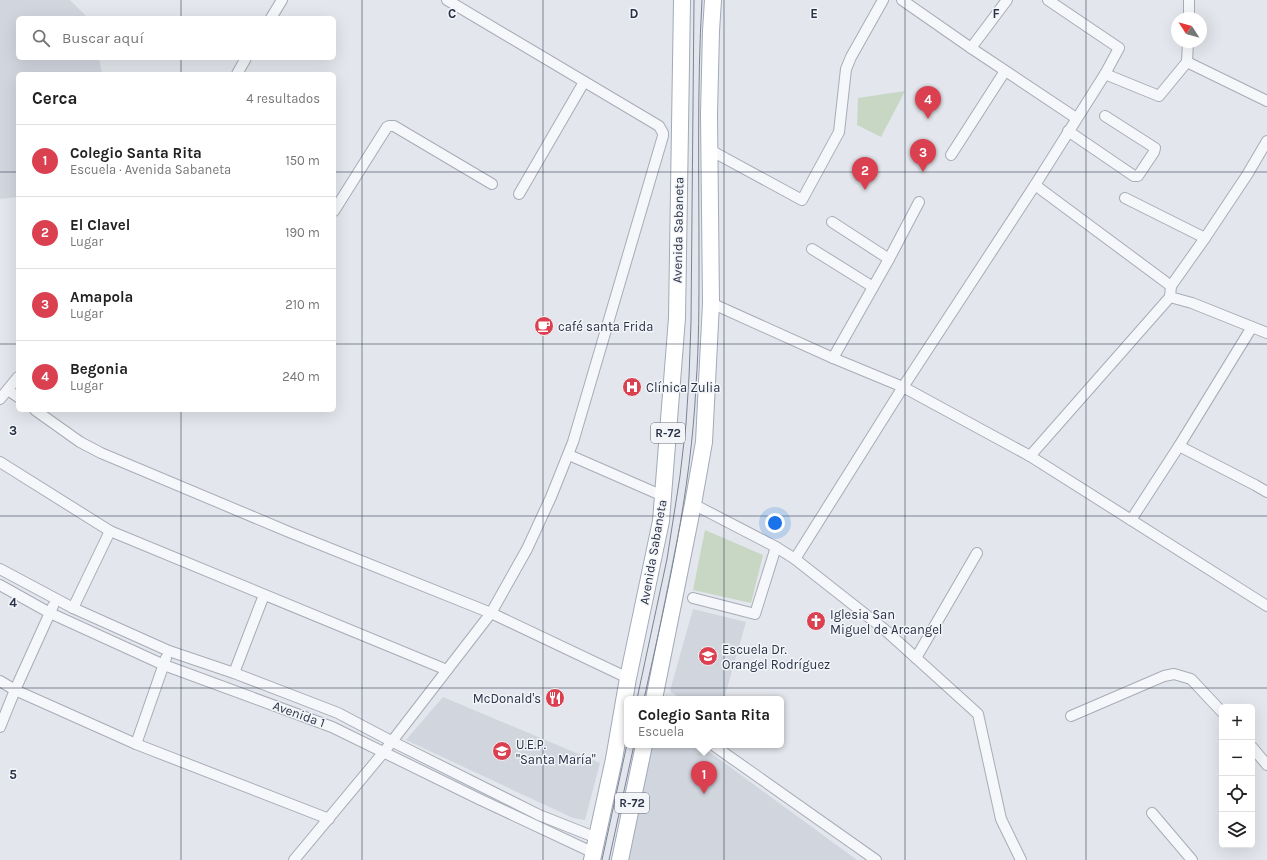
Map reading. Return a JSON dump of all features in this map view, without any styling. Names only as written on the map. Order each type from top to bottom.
[{"type":"main road","name":"Avenida Sabaneta","points":[[625,696],[661,520],[663,496],[677,318],[682,0]]},
{"type":"main road","name":"R-72","points":[[655,696],[704,442],[712,303],[709,91],[713,0]]},
{"type":"main road","name":"Avenida Sabaneta","points":[[594,850],[615,752],[624,701]]},
{"type":"main road","name":"R-72","points":[[620,860],[643,748]]},
{"type":"street","points":[[272,16],[282,0]]},
{"type":"street","points":[[294,860],[392,741],[491,613],[527,549],[552,497],[569,454],[663,136],[663,132],[659,126],[447,0]]},
{"type":"street","points":[[710,150],[802,200],[839,132],[846,69],[851,57],[883,0]]},
{"type":"street","points":[[902,0],[1076,118]]},
{"type":"street","points":[[971,48],[1007,0]]},
{"type":"street","points":[[795,560],[903,387],[1105,74],[1119,48],[1048,0]]},
{"type":"street","points":[[1188,12],[1189,0]]},
{"type":"street","points":[[1105,74],[1159,96],[1188,62],[1188,48]]},
{"type":"street","points":[[237,72],[245,60]]},
{"type":"street","points":[[1188,62],[1267,101]]},
{"type":"street","points":[[951,155],[1005,71]]},
{"type":"street","points":[[519,194],[584,82]]},
{"type":"street","points":[[1068,131],[1134,176],[1138,176],[1154,152],[1155,148],[1105,116]]},
{"type":"street","points":[[336,208],[389,126],[394,126],[492,184]]},
{"type":"street","points":[[1030,456],[1170,297],[1171,286],[1247,175],[1267,141]]},
{"type":"street","points":[[1034,185],[1171,286]]},
{"type":"street","points":[[1125,198],[1205,238]]},
{"type":"street","points":[[833,358],[889,259],[919,202]]},
{"type":"street","points":[[832,222],[889,259]]},
{"type":"street","points":[[812,248],[873,287]]},
{"type":"street","points":[[1170,297],[1192,303],[1267,333]]},
{"type":"street","points":[[712,303],[833,358],[903,387],[1030,456],[1267,606]]},
{"type":"street","points":[[1130,520],[1179,446],[1252,327]]},
{"type":"street","points":[[0,399],[16,380]]},
{"type":"street","points":[[8,390],[16,396]]},
{"type":"street","points":[[38,412],[80,442],[100,453],[289,532],[491,613],[628,678]]},
{"type":"street","points":[[1179,446],[1267,492]]},
{"type":"street","points":[[569,454],[663,496]]},
{"type":"street","points":[[0,462],[110,531],[447,670]]},
{"type":"street","points":[[693,504],[776,547],[795,560],[884,629],[978,714],[1001,819],[1021,860]]},
{"type":"street","points":[[73,608],[110,531]]},
{"type":"street","points":[[693,598],[755,614],[776,547]]},
{"type":"street","points":[[916,658],[977,553]]},
{"type":"street","points":[[0,569],[73,608],[169,651],[338,713],[539,815],[594,850]]},
{"type":"street","name":"Avenida 1","points":[[0,585],[50,613],[164,665],[332,727],[479,799],[594,850]]},
{"type":"street","points":[[234,674],[264,595]]},
{"type":"street","points":[[0,727],[56,599]]},
{"type":"street","points":[[136,744],[169,651]]},
{"type":"street","points":[[1071,716],[1164,676],[1174,674],[1191,679],[1219,709]]},
{"type":"street","points":[[0,682],[136,744],[329,819]]},
{"type":"street","points":[[272,705],[277,690]]},
{"type":"street","points":[[718,748],[876,860]]},
{"type":"street","points":[[1255,751],[1267,765]]},
{"type":"street","points":[[1152,813],[1192,860]]},
{"type":"shaded area","points":[[0,0],[70,0],[86,16],[16,16],[16,60],[99,60],[102,72],[16,72],[16,197],[0,199]]},
{"type":"shaded area","name":"Escuela Dr. Orangel Rodríguez","points":[[693,609],[746,622],[725,696],[677,696],[670,691]]},
{"type":"shaded area","name":"U.E.P. \"Santa María\"","points":[[443,697],[600,763],[585,820],[573,818],[406,740]]},
{"type":"shaded area","points":[[651,748],[704,748],[857,860],[629,860]]},
{"type":"green space","points":[[905,91],[881,137],[857,125],[858,98]]},
{"type":"green space","points":[[705,530],[763,555],[751,603],[693,590]]},
{"type":"tram line","points":[[638,696],[667,559],[680,476],[686,424],[691,322],[694,0]]},
{"type":"tram line","points":[[645,696],[677,543],[689,465],[693,425],[699,324],[699,98],[702,0]]},
{"type":"tram line","points":[[602,860],[626,748]]},
{"type":"tram line","points":[[609,860],[633,748]]},
{"type":"place","name":"Begonia","points":[[928,119]]},
{"type":"place","name":"Amapola","points":[[923,172]]},
{"type":"place","name":"El Clavel","points":[[865,190]]},
{"type":"place","name":"café santa Frida","points":[[544,326]]},
{"type":"place","name":"Clínica Zulia","points":[[632,387]]},
{"type":"place","name":"Iglesia San Miguel de Arcangel","points":[[816,621]]},
{"type":"place","name":"Escuela Dr. Orangel Rodríguez","points":[[708,656]]},
{"type":"place","name":"McDonald's","points":[[555,698]]},
{"type":"place","name":"U.E.P. \"Santa María\"","points":[[502,751]]},
{"type":"place","name":"Colegio Santa Rita","points":[[704,794]]}]
